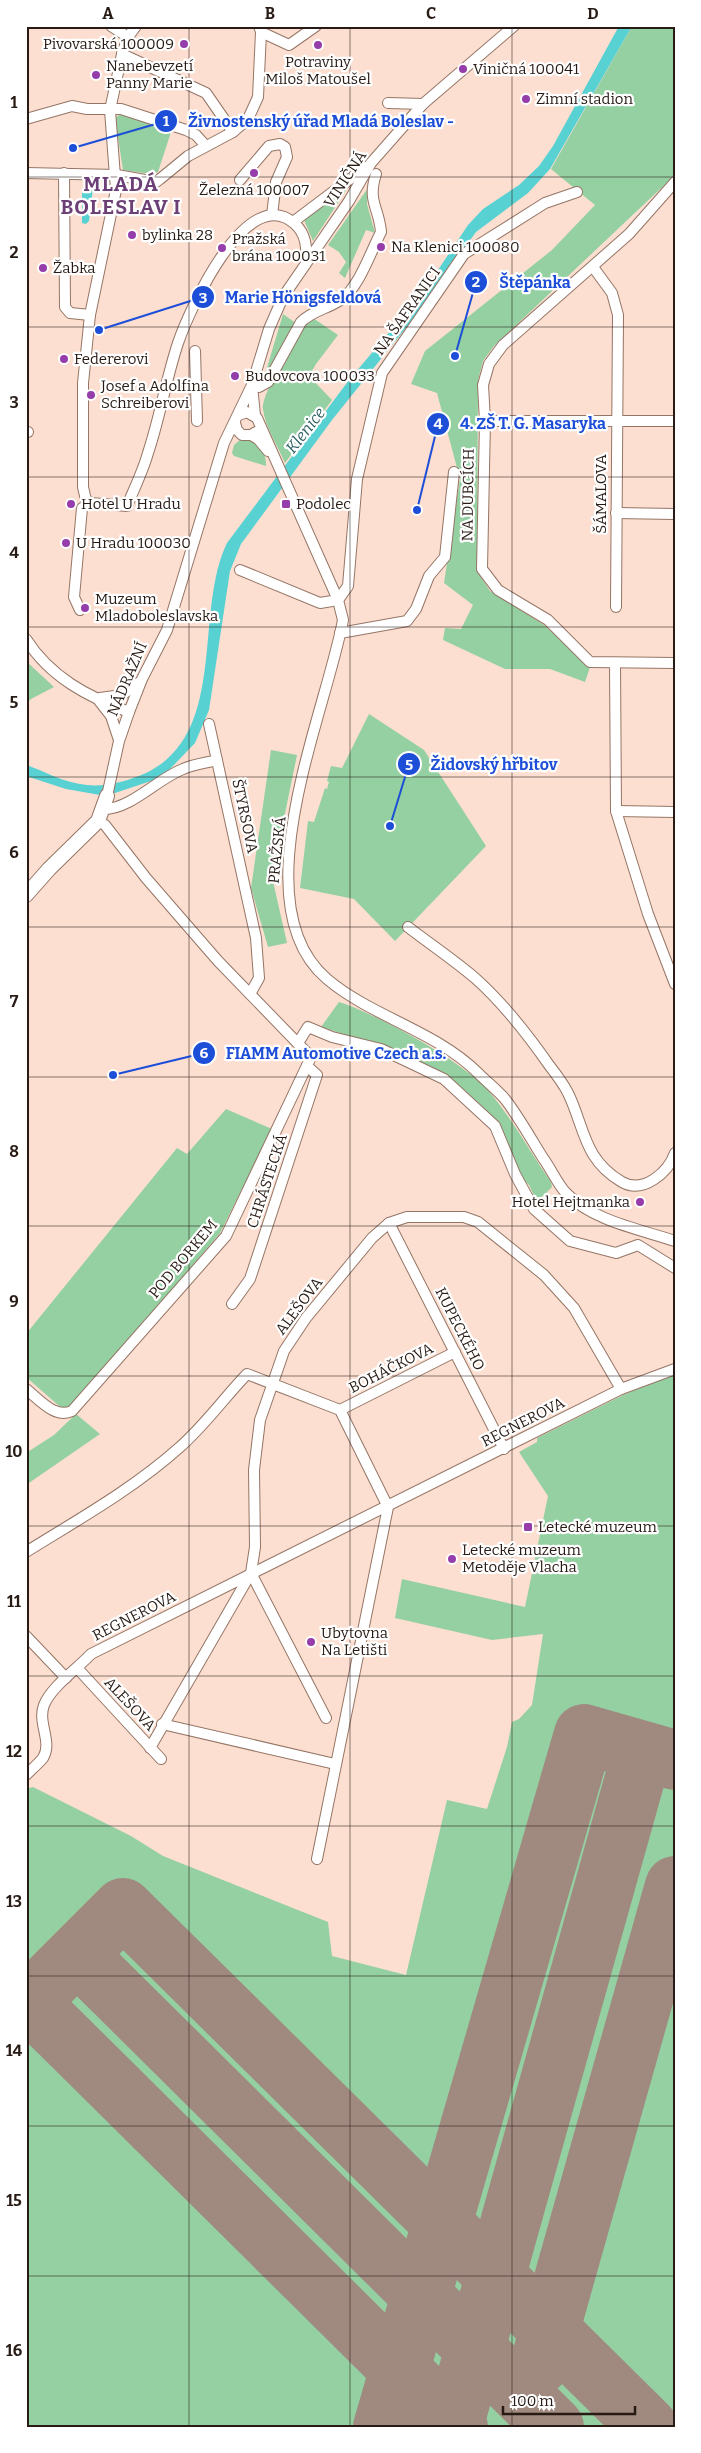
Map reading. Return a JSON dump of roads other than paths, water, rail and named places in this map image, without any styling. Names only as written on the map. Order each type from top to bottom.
[{"type":"street","points":[[111,26],[128,37]]},
{"type":"street","points":[[80,610],[74,597],[84,504],[82,383],[90,315],[116,190],[117,175],[110,110],[122,54],[128,37],[136,26]]},
{"type":"street","name":"VINIČNÁ","points":[[237,419],[252,385],[276,312],[306,262],[350,201],[371,163],[423,104],[514,26]]},
{"type":"street","points":[[26,174],[117,175],[156,182],[188,156],[205,145],[232,132],[248,119],[258,97],[260,29],[289,45],[311,28]]},
{"type":"street","points":[[122,54],[206,93],[232,132]]},
{"type":"street","points":[[388,102],[423,104]]},
{"type":"street","points":[[26,119],[72,106],[110,110],[121,109],[186,130],[196,135],[205,145]]},
{"type":"street","points":[[240,180],[269,146],[280,144],[285,147],[287,157],[276,182],[272,215]]},
{"type":"street","points":[[293,222],[371,163]]},
{"type":"street","points":[[64,173],[65,308],[70,312],[90,315]]},
{"type":"street","points":[[252,385],[259,387],[268,382],[301,322],[308,315],[343,299],[352,289],[381,232],[372,202],[376,174]]},
{"type":"street","name":"NA DUBCÍCH","points":[[675,182],[629,234],[593,267],[574,281],[494,355],[485,374],[483,386],[485,421],[482,569],[498,590],[548,620],[590,662],[675,663]]},
{"type":"street","name":"NA ŠAFRANICI","points":[[338,600],[348,586],[357,479],[382,373],[464,254],[545,203],[576,192]]},
{"type":"street","points":[[84,504],[127,506],[148,454],[177,345],[195,300],[215,267],[240,233],[249,224],[262,217],[272,215],[293,222],[304,235],[306,262]]},
{"type":"street","name":"ŠÁMALOVA","points":[[593,267],[612,293],[618,315],[616,607]]},
{"type":"street","points":[[195,350],[197,421]]},
{"type":"street","name":"VINIČNÁ","points":[[252,385],[257,418]]},
{"type":"street","points":[[247,412],[257,418],[258,427],[247,435],[237,430],[237,419],[247,412]]},
{"type":"street","name":"PRAŽSKÁ","points":[[257,418],[276,465],[338,600],[342,620],[309,743],[289,850],[287,881],[290,907],[301,945],[319,970],[341,990],[424,1036],[468,1064],[504,1099],[566,1193],[596,1215],[675,1241]]},
{"type":"street","name":"NÁDRAŽNÍ","points":[[103,809],[129,712],[142,679],[167,630],[223,452],[224,443],[237,419]]},
{"type":"street","points":[[485,421],[675,421]]},
{"type":"street","name":"PRAŽSKÁ","points":[[247,435],[263,444],[276,465]]},
{"type":"street","name":"NÁDRAŽNÍ","points":[[223,452],[234,438],[247,435]]},
{"type":"street","points":[[340,633],[407,621],[416,609],[429,576],[445,557],[454,472]]},
{"type":"street","points":[[616,513],[675,514]]},
{"type":"street","points":[[240,570],[320,603],[338,600]]},
{"type":"street","points":[[26,639],[42,660],[60,678],[96,698],[129,712]]},
{"type":"street","points":[[615,663],[616,811],[648,914],[675,984]]},
{"type":"street","points":[[96,698],[110,698],[122,695],[142,679]]},
{"type":"street","points":[[96,698],[112,716],[120,740]]},
{"type":"street","name":"ŠTYRSOVA","points":[[210,724],[256,938],[259,978],[250,994]]},
{"type":"street","points":[[26,895],[103,809],[125,805],[135,797],[183,769],[218,760]]},
{"type":"street","points":[[103,809],[105,825],[146,878],[211,954],[298,1043],[309,1062]]},
{"type":"street","points":[[616,811],[675,812]]},
{"type":"street","points":[[408,927],[476,979],[520,1027],[568,1093],[586,1145],[596,1160],[621,1181],[630,1185],[656,1180],[663,1175],[675,1153]]},
{"type":"street","points":[[298,1043],[308,1027],[332,1037],[381,1049],[444,1080],[495,1126],[515,1174],[534,1209],[570,1241],[616,1253],[638,1245],[675,1268]]},
{"type":"street","name":"CHRÁSTECKÁ","points":[[232,1304],[250,1279],[301,1126],[317,1075],[309,1062]]},
{"type":"street","name":"POD BORKEM","points":[[26,1389],[57,1413],[64,1415],[72,1411],[226,1236],[309,1062]]},
{"type":"street","name":"ALEŠOVA","points":[[251,1574],[255,1547],[254,1470],[260,1420],[284,1352],[306,1318],[372,1238],[389,1224],[408,1216],[464,1217],[478,1222],[544,1275],[574,1308],[621,1389]]},
{"type":"street","name":"KUPECKÉHO","points":[[389,1224],[504,1449]]},
{"type":"street","name":"BOHÁČKOVA","points":[[340,1410],[455,1352]]},
{"type":"street","name":"REGNEROVA","points":[[26,1775],[42,1759],[47,1749],[41,1718],[44,1704],[66,1678],[78,1669],[92,1654],[621,1389],[675,1370]]},
{"type":"street","name":"BOHÁČKOVA","points":[[26,1552],[120,1495],[151,1472],[198,1431],[247,1374],[271,1385],[340,1410],[388,1507]]},
{"type":"street","points":[[317,1860],[388,1507]]},
{"type":"street","points":[[251,1574],[326,1718]]},
{"type":"street","points":[[150,1748],[162,1724],[251,1574]]},
{"type":"street","points":[[26,1636],[66,1678]]},
{"type":"street","name":"ALEŠOVA","points":[[78,1669],[161,1759]]},
{"type":"street","points":[[162,1724],[335,1764]]},
{"type":"water","points":[[619,26],[632,26],[550,169],[528,193],[476,232],[421,309],[332,420],[241,544],[230,571],[209,710],[195,743],[170,769],[154,780],[115,793],[100,795],[66,789],[26,776],[26,765],[63,780],[79,784],[110,784],[125,781],[146,773],[172,755],[189,730],[199,701],[205,669],[217,571],[227,543],[349,380],[424,291],[468,225],[483,209],[519,185],[539,166],[553,146]]},
{"type":"water","points":[[82,188],[93,188],[89,221],[86,224],[82,223]]},
{"type":"place","name":"Pivovarská 100009","points":[[184,44]]},
{"type":"place","name":"Potraviny Miloš Matoušel","points":[[318,45]]},
{"type":"place","name":"Viničná 100041","points":[[463,69]]},
{"type":"place","name":"Nanebevzetí Panny Marie","points":[[96,75]]},
{"type":"place","name":"Zimní stadion","points":[[526,99]]},
{"type":"place","name":"Živnostenský úřad Mladá Boleslav -","points":[[73,148]]},
{"type":"place","name":"Železná 100007","points":[[254,173]]},
{"type":"place","name":"bylinka 28","points":[[132,235]]},
{"type":"place","name":"Na Klenici 100080","points":[[381,247]]},
{"type":"place","name":"Pražská brána 100031","points":[[222,248]]},
{"type":"place","name":"Žabka","points":[[43,268]]},
{"type":"place","name":"Marie Hönigsfeldová","points":[[99,330]]},
{"type":"place","name":"Štěpánka","points":[[455,356]]},
{"type":"place","name":"Federerovi","points":[[64,359]]},
{"type":"place","name":"Budovcova 100033","points":[[235,376]]},
{"type":"place","name":"Josef a Adolfina Schreiberovi","points":[[91,395]]},
{"type":"place","name":"Hotel U Hradu","points":[[71,504]]},
{"type":"place","name":"Podolec","points":[[286,504]]},
{"type":"place","name":"4. ZŠ T. G. Masaryka","points":[[417,510]]},
{"type":"place","name":"U Hradu 100030","points":[[66,543]]},
{"type":"place","name":"Muzeum Mladoboleslavska","points":[[85,608]]},
{"type":"place","name":"Židovský hřbitov","points":[[390,826]]},
{"type":"place","name":"FIAMM Automotive Czech a.s.","points":[[113,1075]]},
{"type":"place","name":"Hotel Hejtmanka","points":[[640,1202]]},
{"type":"place","name":"Letecké muzeum","points":[[528,1527]]},
{"type":"place","name":"Letecké muzeum Metoděje Vlacha","points":[[452,1559]]},
{"type":"place","name":"Ubytovna Na Letišti","points":[[311,1642]]},
{"type":"district","name":"MLADÁ BOLESLAV I","points":[[121,196]]},
{"type":"water label","name":"Klenice","points":[[305,430]]}]
